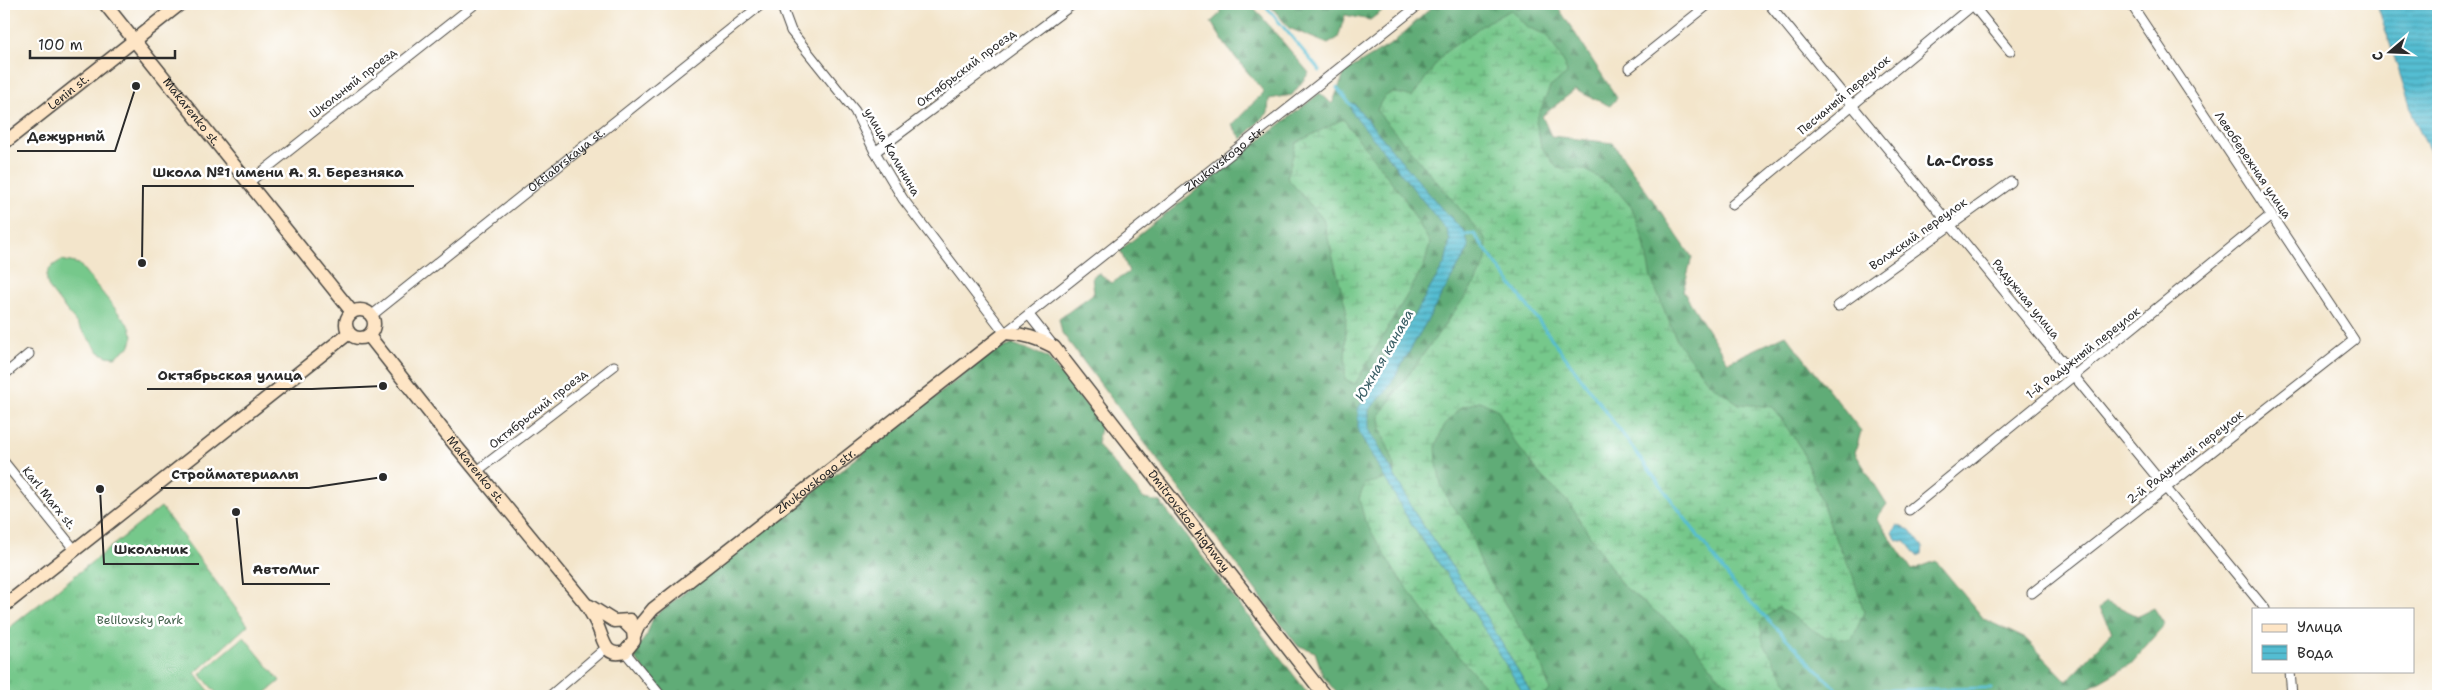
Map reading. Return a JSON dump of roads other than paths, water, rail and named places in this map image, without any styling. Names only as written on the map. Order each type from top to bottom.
[{"type":"street","name":"Makarenko st.","points":[[105,4],[352,312]]},
{"type":"street","name":"Lenin st.","points":[[4,143],[180,4]]},
{"type":"street","name":"Школьный проезд","points":[[248,183],[475,4]]},
{"type":"street","name":"Oktiabrskaya st.","points":[[371,316],[762,4]]},
{"type":"street","name":"улица Калинина","points":[[781,4],[792,31],[855,111],[875,152],[903,199],[1005,333]]},
{"type":"street","name":"Октябрьский проезд","points":[[875,152],[1073,4]]},
{"type":"street","name":"Zhukovskogo str.","points":[[634,636],[638,627],[653,610],[1029,315],[1420,4]]},
{"type":"street","points":[[1629,68],[1709,4]]},
{"type":"street","name":"Радужная улица","points":[[1770,4],[2264,608]]},
{"type":"street","points":[[1973,4],[2010,51]]},
{"type":"street","name":"Песчаный переулок","points":[[1732,205],[1973,4]]},
{"type":"street","name":"Левобережная улица","points":[[2131,4],[2354,340]]},
{"type":"street","name":"Волжский переулок","points":[[1838,306],[1951,227],[2011,182]]},
{"type":"street","name":"1-й Радужный переулок","points":[[1909,510],[2271,215]]},
{"type":"street","points":[[362,310],[371,316],[374,326],[369,336],[358,339],[349,333],[346,322],[352,312],[362,310]]},
{"type":"street","points":[[1029,315],[1054,347]]},
{"type":"street","points":[[4,606],[349,333]]},
{"type":"street","points":[[1005,333],[1028,335],[1054,347]]},
{"type":"street","name":"Makarenko st.","points":[[369,336],[476,471],[585,603]]},
{"type":"street","name":"2-й Радужный переулок","points":[[2032,593],[2354,340]]},
{"type":"street","name":"Dmitrovskoe highway","points":[[1054,347],[1325,696]]},
{"type":"street","points":[[4,375],[29,354]]},
{"type":"street","name":"Октябрьский проезд","points":[[476,471],[614,366]]},
{"type":"street","name":"Karl Marx st.","points":[[4,462],[74,549]]},
{"type":"street","points":[[585,603],[631,627],[634,636],[632,646],[625,652],[615,653],[604,642],[598,625],[585,603]]},
{"type":"street","points":[[550,696],[604,642],[603,630],[618,621],[653,610]]},
{"type":"street","points":[[625,652],[661,696]]},
{"type":"street","points":[[2290,672],[2292,696]]},
{"type":"water","points":[[2377,4],[2438,4],[2438,167],[2416,124]]},
{"type":"water","points":[[1350,103],[1354,104],[1442,209],[1465,232],[1469,248],[1386,392],[1369,410],[1369,429],[1418,518],[1482,610],[1533,696],[1525,696],[1476,616],[1411,524],[1358,431],[1358,409],[1445,263],[1450,240],[1447,231],[1352,112]]},
{"type":"water","points":[[1897,525],[1910,530],[1923,547],[1922,554],[1917,556],[1906,542],[1897,540],[1892,533]]},
{"type":"waterway","name":"Южная канава","points":[[1264,4],[1320,71]]},
{"type":"waterway","name":"Южная канава","points":[[1337,88],[1351,105]]},
{"type":"waterway","points":[[1462,235],[1474,234],[1736,587],[1838,691],[1991,688]]},
{"type":"place","name":"Дежурный","points":[[136,86]]},
{"type":"place","name":"Школа №1 имени А. Я. Березняка","points":[[142,263]]},
{"type":"place","name":"Октябрьская улица","points":[[383,386]]},
{"type":"place","name":"Стройматериалы","points":[[383,477]]},
{"type":"place","name":"Школьник","points":[[100,489]]},
{"type":"place","name":"АвтоМиг","points":[[236,512]]},
{"type":"district","name":"La-Cross","points":[[1960,161]]},
{"type":"park label","name":"Belilovsky Park","points":[[140,620]]}]
